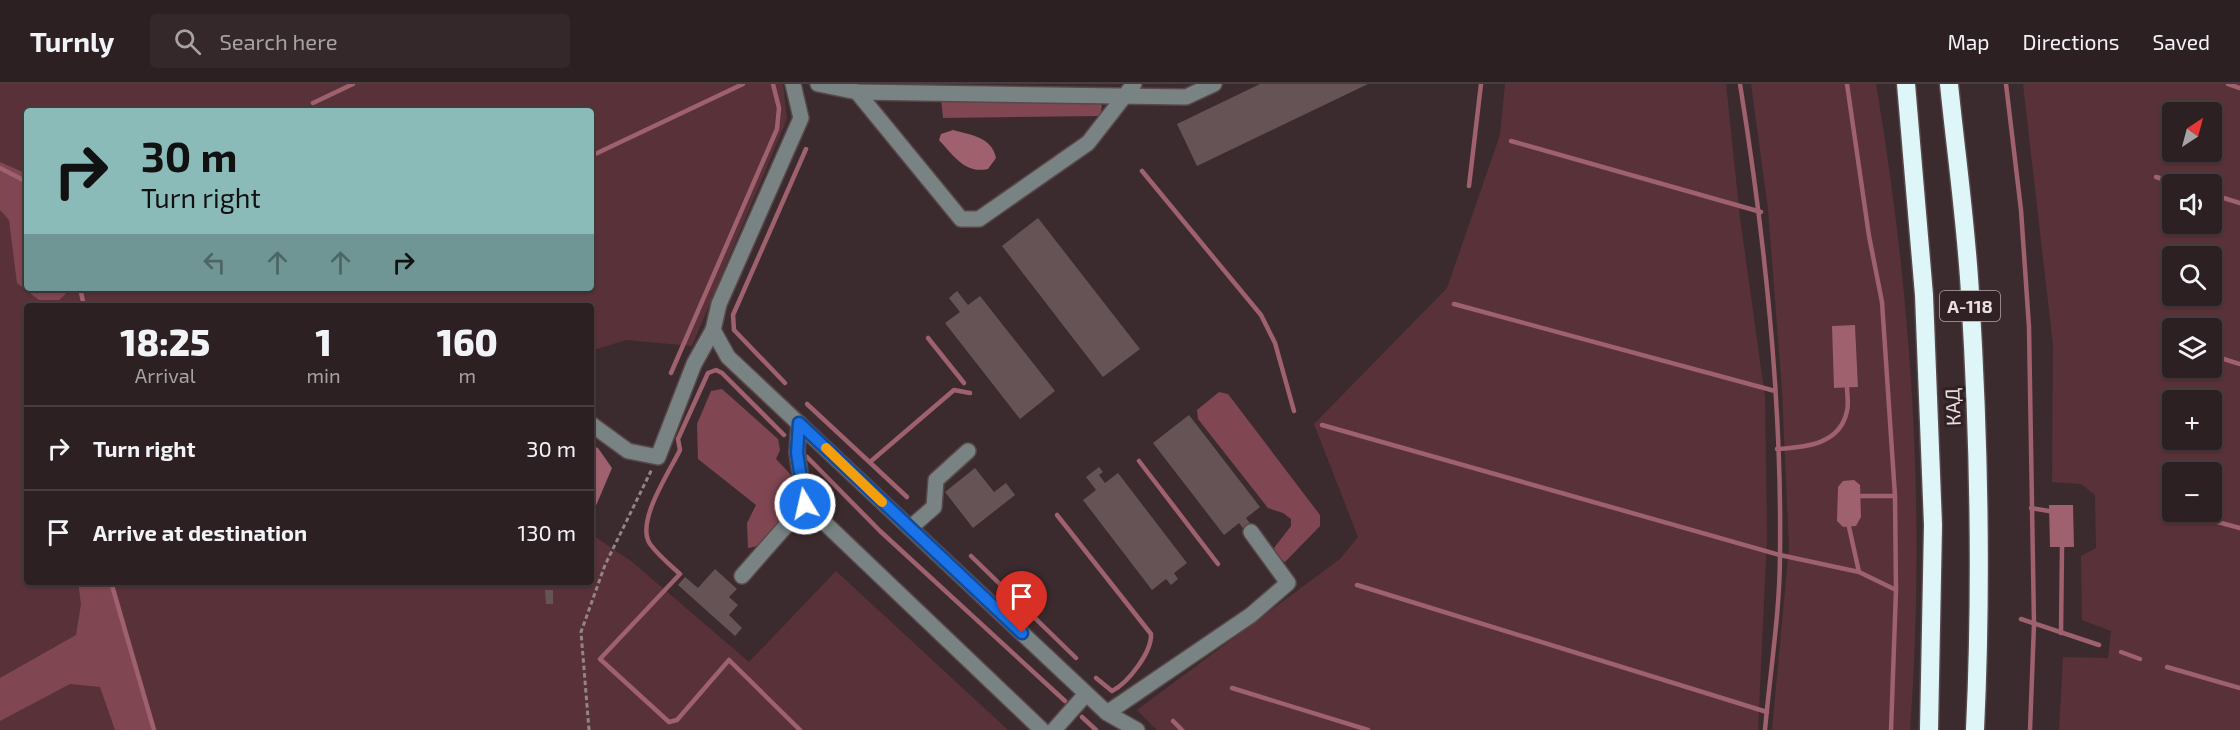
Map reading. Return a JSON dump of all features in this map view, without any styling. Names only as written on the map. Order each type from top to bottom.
[{"type":"highway","name":"КАД","points":[[1906,84],[1924,295],[1933,525],[1929,730]]},
{"type":"highway","name":"КАД","points":[[1949,84],[1970,291],[1979,505],[1979,635],[1975,730]]},
{"type":"lane","points":[[594,426],[628,451],[658,457],[694,364],[713,330],[718,304],[801,118],[793,84]]},
{"type":"lane","points":[[818,84],[857,92],[902,88],[1130,90],[1186,97],[1214,84]]},
{"type":"lane","points":[[857,92],[961,219],[979,219],[1088,143],[1130,90]]},
{"type":"lane","points":[[713,330],[728,357],[1086,694],[1107,713],[1137,730]]},
{"type":"lane","points":[[799,423],[797,453],[805,504],[1042,730]]},
{"type":"lane","points":[[910,528],[934,507],[936,480],[968,451]]},
{"type":"lane","points":[[742,576],[805,504]]},
{"type":"lane","points":[[1107,713],[1251,615],[1288,583],[1251,532]]},
{"type":"lane","points":[[1054,730],[1086,694]]},
{"type":"path","points":[[589,730],[581,632],[605,565],[658,457]]},
{"type":"shaded area","points":[[0,84],[783,84],[787,119],[692,346],[626,340],[594,350],[594,303],[24,303],[24,585],[594,585],[594,536],[631,561],[749,662],[836,571],[1008,730],[0,730]]},
{"type":"shaded area","points":[[1505,84],[1726,84],[1740,218],[1765,397],[1767,538],[1758,730],[1157,730],[1137,710],[1340,559],[1358,537],[1314,424],[1447,288],[1500,135]]},
{"type":"shaded area","points":[[1751,84],[1876,84],[1899,245],[1913,406],[1916,568],[1915,649],[1910,730],[1772,730],[1789,547],[1782,390],[1768,209]],"holes":[[[1855,325],[1858,387],[1834,388]]]},
{"type":"shaded area","points":[[2023,84],[2240,84],[2240,730],[2059,730],[2063,657],[2108,658],[2111,631],[2082,620],[2081,556],[2096,548],[2095,495],[2081,484],[2052,482],[2053,345]]},
{"type":"shaded area","points":[[941,98],[1097,99],[1102,106],[1100,116],[943,118]]},
{"type":"shaded area","points":[[953,130],[980,138],[990,145],[996,158],[988,169],[973,169],[955,158],[939,140],[941,134]]},
{"type":"shaded area","points":[[0,162],[24,173],[24,288],[17,283],[9,220],[0,210]]},
{"type":"shaded area","points":[[27,291],[69,291],[59,300],[39,300]]},
{"type":"shaded area","points":[[1855,325],[1858,387],[1834,388],[1832,326]]},
{"type":"shaded area","points":[[722,389],[778,439],[780,450],[776,459],[791,475],[797,492],[772,535],[757,546],[748,548],[747,523],[756,505],[698,459],[697,424],[711,391]]},
{"type":"shaded area","points":[[1219,392],[1228,394],[1320,515],[1320,526],[1285,562],[1278,557],[1274,548],[1291,526],[1291,519],[1283,513],[1268,508],[1198,419],[1197,410]]},
{"type":"shaded area","points":[[594,446],[598,448],[612,468],[595,508]]},
{"type":"shaded area","points":[[1854,480],[1860,485],[1861,517],[1856,526],[1843,527],[1837,521],[1838,487],[1843,481]]},
{"type":"shaded area","points":[[2049,505],[2073,505],[2074,547],[2050,547]]},
{"type":"shaded area","points":[[78,585],[112,585],[154,730],[115,730],[100,687],[70,684],[0,721],[0,678],[76,635],[81,604]]},
{"type":"building","points":[[1260,84],[1368,84],[1197,166],[1177,124]]},
{"type":"building","points":[[1038,218],[1140,349],[1103,377],[1002,246]]},
{"type":"building","points":[[957,291],[968,305],[980,296],[1055,391],[1020,419],[945,323],[960,312],[949,298]]},
{"type":"building","points":[[1189,415],[1260,507],[1246,518],[1252,526],[1245,531],[1239,523],[1224,535],[1153,443]]},
{"type":"building","points":[[1099,467],[1103,472],[1099,475],[1105,483],[1118,473],[1187,563],[1174,573],[1178,579],[1171,585],[1166,579],[1152,590],[1083,500],[1096,490],[1086,477]]},
{"type":"building","points":[[975,468],[994,492],[1006,483],[1015,495],[973,528],[945,492]]},
{"type":"building","points":[[715,569],[737,589],[729,597],[738,605],[729,615],[742,628],[735,636],[678,585],[685,577],[698,588]]},
{"type":"building","points":[[545,590],[553,590],[553,604],[546,604]]},
{"type":"waterway","points":[[313,103],[353,84]]},
{"type":"waterway","points":[[594,155],[743,84]]},
{"type":"waterway","points":[[671,373],[777,129],[779,108],[773,84]]},
{"type":"waterway","points":[[1469,186],[1481,84]]},
{"type":"waterway","points":[[1740,84],[1764,259],[1778,436],[1780,576],[1765,730]]},
{"type":"waterway","points":[[1847,84],[1869,236],[1882,302],[1895,496],[1896,590],[1891,730]]},
{"type":"waterway","points":[[2006,84],[2021,210],[2029,327],[2034,624],[2030,730]]},
{"type":"waterway","points":[[2228,84],[2240,88]]},
{"type":"waterway","points":[[1511,141],[1761,212]]},
{"type":"waterway","points":[[785,383],[734,330],[733,315],[806,149]]},
{"type":"waterway","points":[[0,168],[24,180]]},
{"type":"waterway","points":[[1142,171],[1261,315],[1275,343],[1294,411]]},
{"type":"waterway","points":[[2156,177],[2162,179]]},
{"type":"waterway","points":[[2222,197],[2240,203]]},
{"type":"waterway","points":[[81,291],[83,303]]},
{"type":"waterway","points":[[1454,304],[1775,391]]},
{"type":"waterway","points":[[928,338],[964,383]]},
{"type":"waterway","points":[[2222,358],[2240,364]]},
{"type":"waterway","points":[[784,435],[722,373],[716,370],[708,373],[678,439],[680,450],[650,510],[647,523],[650,544],[680,574],[600,659],[669,722],[677,720],[729,660],[800,730]]},
{"type":"waterway","points":[[1777,449],[1810,445],[1820,442],[1837,431],[1847,411],[1847,387]]},
{"type":"waterway","points":[[870,462],[954,390],[970,393]]},
{"type":"waterway","points":[[807,404],[907,497]]},
{"type":"waterway","points":[[1322,425],[1780,555],[1859,572],[1896,590]]},
{"type":"waterway","points":[[807,457],[880,531],[1065,701]]},
{"type":"waterway","points":[[1139,461],[1218,564]]},
{"type":"waterway","points":[[1861,496],[1895,496]]},
{"type":"waterway","points":[[2031,508],[2049,511]]},
{"type":"waterway","points":[[1057,515],[1151,634],[1148,649],[1143,658],[1132,674],[1118,687],[1112,691],[1096,678]]},
{"type":"waterway","points":[[2218,522],[2240,528]]},
{"type":"waterway","points":[[1849,527],[1859,572]]},
{"type":"waterway","points":[[2061,633],[2062,547]]},
{"type":"waterway","points":[[971,556],[1076,658]]},
{"type":"waterway","points":[[112,585],[154,730]]},
{"type":"waterway","points":[[1357,585],[1767,712]]},
{"type":"waterway","points":[[2021,619],[2099,645]]},
{"type":"waterway","points":[[2121,652],[2140,659]]},
{"type":"waterway","points":[[2167,667],[2240,688]]},
{"type":"waterway","points":[[1232,688],[1368,730]]},
{"type":"waterway","points":[[1082,717],[1096,730]]},
{"type":"waterway","points":[[1173,721],[1182,730]]},
{"type":"slow traffic","points":[[826,448],[882,502]]},
{"type":"route","points":[[805,504],[797,453],[799,423],[1022,633]]}]
